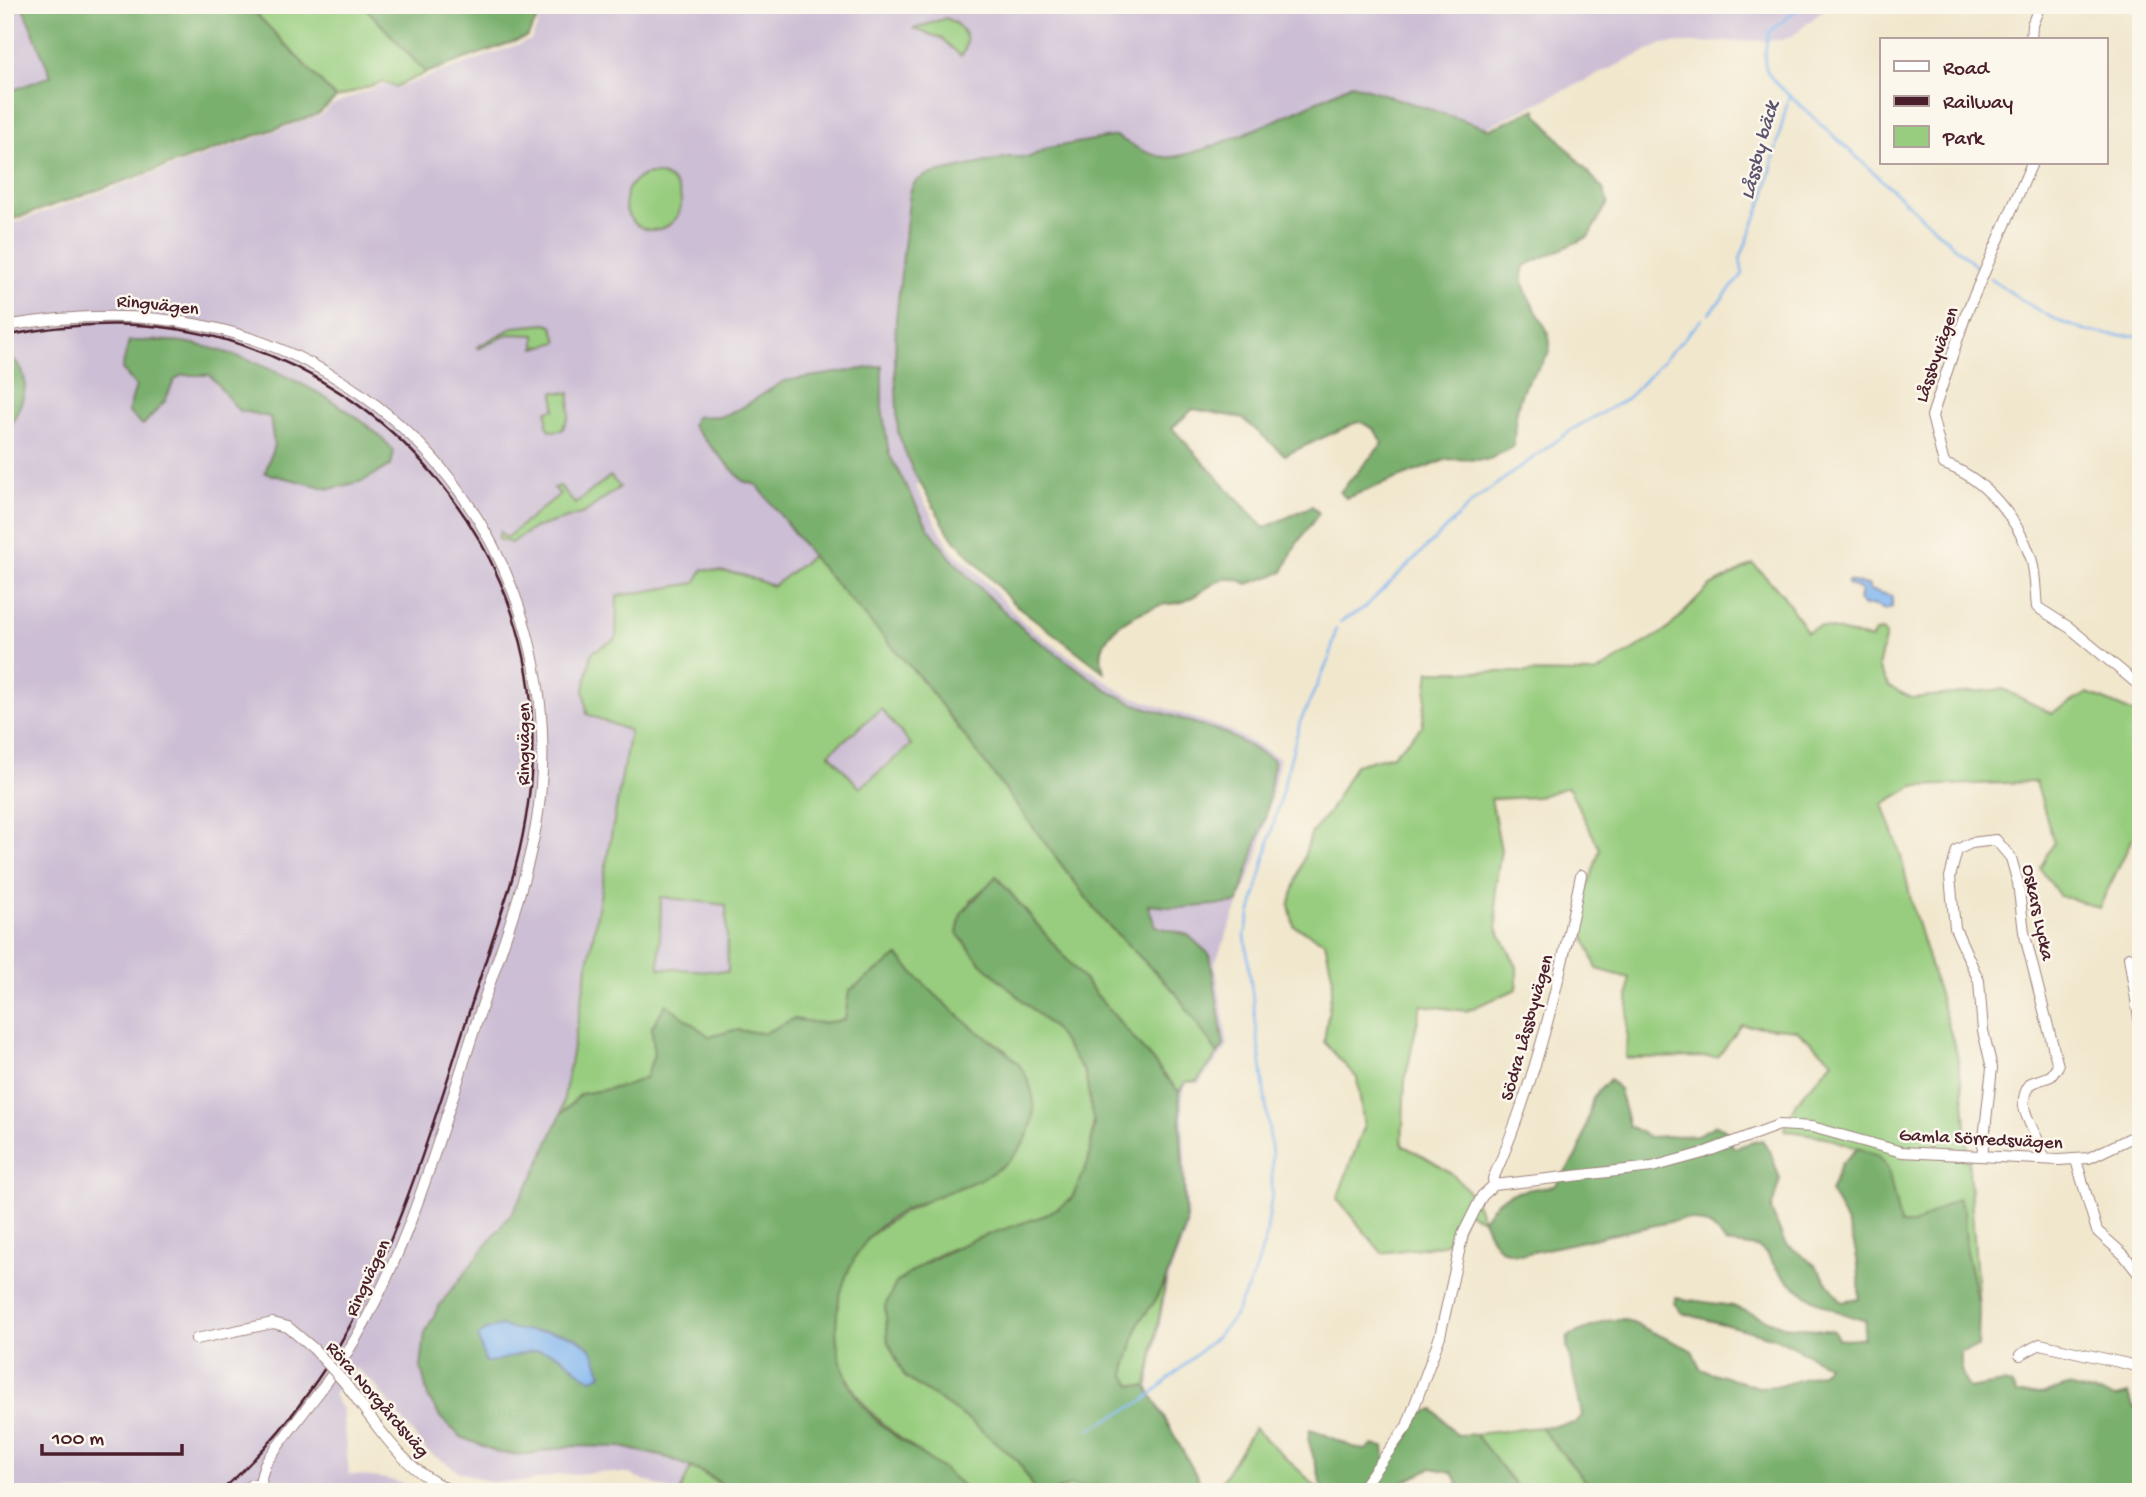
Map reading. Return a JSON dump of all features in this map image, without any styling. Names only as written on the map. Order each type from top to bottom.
[{"type":"street","points":[[2031,38],[2034,17],[2040,5]]},
{"type":"street","name":"Låssbyvägen","points":[[2032,164],[1966,314],[1933,421],[1944,464],[1972,479],[1990,495],[2018,529],[2031,559],[2036,607],[2070,628],[2141,687]]},
{"type":"street","name":"Ringvägen","points":[[5,326],[100,315],[180,320],[253,339],[290,353],[337,379],[390,417],[429,454],[470,506],[507,573],[532,650],[543,732],[536,822],[523,880],[411,1221],[381,1291],[334,1372],[265,1464],[262,1487]]},
{"type":"street","name":"Oskars Lycka","points":[[1982,1156],[1992,1068],[1983,1031],[1979,981],[1955,928],[1950,877],[1957,850],[1989,839],[1999,842],[2005,849],[2016,874],[2024,932],[2058,1066],[2051,1076],[2031,1083],[2024,1096],[2025,1113],[2044,1159]]},
{"type":"street","name":"Södra Låssbyvägen","points":[[1494,1185],[1493,1179],[1513,1135],[1558,983],[1581,875]]},
{"type":"street","points":[[2129,957],[2141,1030]]},
{"type":"street","name":"Gamla Sörredsvägen","points":[[1494,1185],[1652,1167],[1703,1153],[1779,1125],[1812,1127],[1902,1152],[2076,1160],[2097,1155],[2141,1133]]},
{"type":"street","points":[[2076,1160],[2097,1231],[2124,1255],[2141,1277]]},
{"type":"street","points":[[1359,1492],[1407,1426],[1440,1336],[1455,1256],[1482,1196],[1494,1185]]},
{"type":"street","name":"Röra Norgårdsväg","points":[[196,1339],[273,1323],[288,1326],[314,1349],[344,1382],[410,1464],[427,1478],[456,1492]]},
{"type":"street","points":[[2020,1355],[2040,1344],[2141,1367]]},
{"type":"street","points":[[242,1492],[251,1485],[262,1487]]},
{"type":"shaded area","points":[[5,5],[22,5],[51,77],[5,93]]},
{"type":"shaded area","points":[[583,5],[1830,5],[1792,36],[1782,40],[1662,44],[1489,126],[1393,191],[915,485],[952,551],[969,564],[1022,621],[1046,640],[1125,694],[1229,730],[1280,758],[1259,854],[1215,963],[1228,1046],[1199,1083],[1187,1083],[1182,1094],[1188,1227],[1168,1279],[1149,1387],[1206,1492],[674,1492],[629,1474],[602,1472],[558,1475],[527,1482],[491,1482],[460,1472],[427,1451],[374,1384],[356,1368],[333,1394],[342,1410],[349,1474],[387,1479],[431,1492],[5,1492],[5,226],[321,115],[332,105],[381,85],[396,88],[531,40],[542,16]]},
{"type":"green space","points":[[22,5],[248,5],[336,98],[318,114],[5,222],[5,93],[51,76]]},
{"type":"green space","points":[[248,5],[363,5],[426,73],[395,87],[382,82],[336,98]]},
{"type":"green space","points":[[363,5],[572,5],[540,15],[527,37],[426,73]]},
{"type":"green space","points":[[946,18],[961,29],[966,38],[965,50],[961,56],[941,38],[914,29]]},
{"type":"green space","points":[[1352,84],[1490,129],[1536,109],[1538,115],[1603,189],[1608,203],[1588,237],[1524,266],[1524,287],[1549,336],[1550,346],[1543,362],[1521,394],[1514,446],[1488,460],[1448,459],[1346,498],[1340,492],[1383,443],[1374,429],[1359,421],[1285,455],[1242,418],[1193,409],[1172,428],[1264,528],[1312,506],[1319,513],[1296,545],[1283,572],[1248,584],[1237,580],[1221,580],[1185,601],[1158,606],[1135,615],[1114,629],[1103,648],[1101,659],[1104,672],[1012,602],[949,533],[912,469],[898,433],[895,364],[896,319],[910,192],[915,182],[927,175],[1009,157],[1030,157],[1048,148],[1116,136],[1152,154],[1180,156],[1258,128]]},
{"type":"green space","points":[[647,174],[659,174],[669,178],[677,186],[681,202],[677,218],[669,226],[659,230],[647,230],[637,226],[629,218],[625,208],[625,196],[629,186],[637,178]]},
{"type":"green space","points":[[547,324],[552,326],[558,342],[535,348],[535,335],[509,334],[478,349],[477,347],[514,327]]},
{"type":"green space","points":[[129,341],[176,341],[209,348],[238,356],[297,382],[352,414],[375,432],[394,451],[391,465],[363,481],[330,489],[265,473],[274,445],[270,417],[238,410],[210,375],[182,375],[174,381],[165,401],[143,425],[128,412],[136,386],[122,369]]},
{"type":"green space","points":[[11,357],[20,367],[25,386],[20,407],[5,439],[5,360]]},
{"type":"green space","points":[[882,366],[882,408],[889,454],[928,527],[951,558],[985,593],[1025,631],[1112,693],[1135,704],[1225,733],[1274,760],[1267,811],[1238,903],[1179,908],[1148,905],[1155,926],[1188,935],[1210,955],[1224,1046],[1218,1054],[1175,992],[1104,921],[923,681],[818,564],[757,485],[743,481],[692,426],[695,417],[722,416],[741,408],[784,381]]},
{"type":"green space","points":[[554,392],[570,393],[569,416],[562,430],[551,431],[547,426],[547,411],[555,409]]},
{"type":"green space","points":[[610,476],[620,487],[584,513],[534,528],[511,543],[498,539],[500,532],[506,538],[560,494],[554,488],[560,486],[575,504]]},
{"type":"green space","points":[[812,556],[923,681],[1104,921],[1175,992],[1218,1054],[1197,1081],[1185,1082],[1179,1092],[997,877],[972,899],[957,933],[986,965],[1049,1024],[1080,1064],[1092,1105],[1090,1152],[1086,1170],[1075,1194],[1056,1210],[1039,1219],[959,1246],[924,1263],[913,1272],[885,1306],[888,1342],[905,1377],[969,1420],[1020,1462],[1035,1492],[986,1494],[967,1490],[893,1433],[868,1409],[857,1395],[842,1365],[836,1329],[843,1278],[865,1242],[896,1217],[1001,1165],[1024,1142],[1034,1110],[1027,1080],[1009,1054],[944,1004],[898,956],[849,991],[845,1020],[820,1023],[793,1019],[765,1033],[734,1030],[710,1037],[666,1004],[652,1027],[654,1055],[646,1077],[625,1086],[581,1094],[561,1114],[630,731],[587,714],[584,690],[592,652],[616,639],[617,596],[695,583],[703,569],[740,574],[773,586]],"holes":[[[881,709],[911,745],[860,788],[829,753]],[[661,897],[726,905],[728,972],[659,968]]]},
{"type":"green space","points":[[1753,564],[1783,595],[1807,632],[1819,626],[1871,639],[1875,632],[1882,631],[1886,635],[1878,667],[1889,687],[1912,698],[2003,689],[2051,713],[2088,693],[2141,716],[2141,837],[2132,839],[2099,908],[2059,895],[2040,868],[2054,843],[2036,782],[1914,786],[1883,804],[1901,856],[1914,912],[1957,1054],[1964,1100],[1979,1307],[1966,1251],[1964,1211],[1958,1198],[1913,1225],[1900,1224],[1879,1156],[1825,1137],[1784,1130],[1796,1103],[1833,1061],[1797,1030],[1742,1025],[1718,1057],[1626,1058],[1629,978],[1597,969],[1582,930],[1585,895],[1600,849],[1568,787],[1537,797],[1491,799],[1501,850],[1495,888],[1497,928],[1517,967],[1517,989],[1466,1011],[1421,1005],[1405,1080],[1402,1145],[1441,1166],[1461,1182],[1477,1205],[1483,1220],[1467,1212],[1456,1236],[1442,1245],[1382,1253],[1337,1199],[1364,1127],[1357,1078],[1324,1042],[1333,979],[1325,942],[1294,926],[1289,905],[1311,834],[1329,812],[1355,765],[1393,755],[1422,727],[1429,671],[1595,673],[1668,629],[1709,587]]},
{"type":"green space","points":[[996,876],[1179,1092],[1186,1226],[1166,1279],[1153,1304],[1139,1322],[1124,1374],[1132,1385],[1147,1387],[1205,1491],[1069,1485],[1054,1492],[1035,1492],[1019,1462],[969,1420],[905,1377],[888,1342],[885,1306],[896,1283],[923,1264],[972,1240],[1043,1216],[1071,1200],[1089,1160],[1094,1125],[1085,1073],[1054,1029],[979,961],[957,933],[961,914]]},
{"type":"green space","points":[[898,956],[951,1009],[1016,1062],[1027,1078],[1034,1101],[1031,1125],[1023,1144],[1011,1159],[977,1180],[900,1212],[888,1219],[868,1238],[847,1274],[837,1311],[839,1356],[846,1378],[862,1405],[890,1432],[939,1466],[969,1492],[734,1492],[708,1475],[669,1458],[621,1447],[570,1446],[524,1455],[499,1453],[461,1437],[440,1417],[428,1397],[421,1367],[425,1333],[439,1306],[513,1211],[534,1175],[561,1114],[581,1094],[625,1086],[646,1077],[654,1055],[652,1027],[666,1004],[710,1037],[734,1030],[765,1033],[793,1019],[820,1023],[845,1020],[849,991]]},
{"type":"green space","points":[[1610,1079],[1619,1090],[1629,1126],[1649,1137],[1697,1135],[1716,1125],[1725,1129],[1733,1148],[1762,1140],[1770,1151],[1780,1179],[1771,1210],[1784,1242],[1815,1265],[1842,1302],[1859,1299],[1859,1270],[1850,1231],[1830,1192],[1841,1164],[1858,1148],[1879,1156],[1888,1168],[1900,1224],[1913,1225],[1958,1198],[1964,1210],[1966,1251],[1979,1307],[1978,1347],[1961,1352],[1961,1370],[1968,1389],[2003,1383],[2012,1385],[2016,1394],[2045,1394],[2067,1386],[2115,1397],[2129,1394],[2133,1407],[2141,1410],[2141,1492],[1595,1492],[1540,1427],[1577,1423],[1582,1415],[1567,1345],[1568,1336],[1606,1321],[1624,1319],[1692,1350],[1700,1369],[1758,1387],[1779,1386],[1822,1373],[1827,1365],[1779,1339],[1682,1313],[1674,1303],[1676,1298],[1733,1306],[1783,1326],[1834,1331],[1838,1339],[1863,1338],[1866,1321],[1830,1308],[1806,1295],[1777,1269],[1759,1248],[1726,1243],[1713,1228],[1697,1221],[1683,1219],[1524,1254],[1501,1250],[1483,1220],[1497,1202],[1513,1193],[1555,1186],[1579,1152],[1593,1097]]},
{"type":"green space","points":[[1166,1279],[1147,1387],[1131,1385],[1124,1374],[1139,1322],[1153,1304]]},
{"type":"green space","points":[[1434,1410],[1457,1435],[1475,1434],[1521,1492],[1453,1492],[1458,1482],[1451,1472],[1431,1468],[1385,1492],[1324,1492],[1308,1439],[1310,1429],[1359,1449],[1366,1450],[1372,1445],[1384,1447],[1386,1466],[1409,1436],[1420,1413]]},
{"type":"green space","points":[[1540,1427],[1595,1492],[1521,1492],[1475,1434]]},
{"type":"green space","points":[[1254,1428],[1322,1492],[1215,1492]]},
{"type":"green space","points":[[691,1467],[734,1492],[680,1492]]},
{"type":"green space","points":[[1069,1485],[1205,1491],[1054,1492]]},
{"type":"water","points":[[1848,581],[1868,585],[1870,590],[1892,596],[1892,607],[1885,610],[1873,605],[1864,606],[1859,600],[1861,590],[1848,584]]},
{"type":"water","points":[[501,1326],[571,1336],[591,1349],[602,1374],[593,1379],[587,1377],[560,1356],[545,1351],[485,1362],[478,1337],[486,1330]]},
{"type":"waterway","name":"Låssby bäck","points":[[1709,314],[1743,274],[1740,259],[1765,195],[1789,95],[1773,80],[1766,68],[1765,54],[1769,32],[1803,5]]},
{"type":"waterway","points":[[1789,95],[1980,270]]},
{"type":"waterway","points":[[1990,278],[2043,313],[2078,328],[2097,333],[2141,335]]},
{"type":"waterway","points":[[1340,622],[1364,608],[1475,500],[1573,429],[1628,398],[1702,319]]},
{"type":"waterway","points":[[1090,1429],[1145,1400],[1216,1337],[1234,1317],[1256,1270],[1266,1237],[1272,1194],[1272,1154],[1245,935],[1300,722],[1330,657],[1336,629]]},
{"type":"railway","points":[[5,336],[88,325],[172,328],[226,340],[285,362],[340,393],[390,431],[434,475],[471,526],[500,581],[520,641],[531,703],[532,726],[531,773],[522,841],[510,886],[409,1193],[363,1301],[335,1352],[302,1401],[264,1448],[220,1492]]}]
